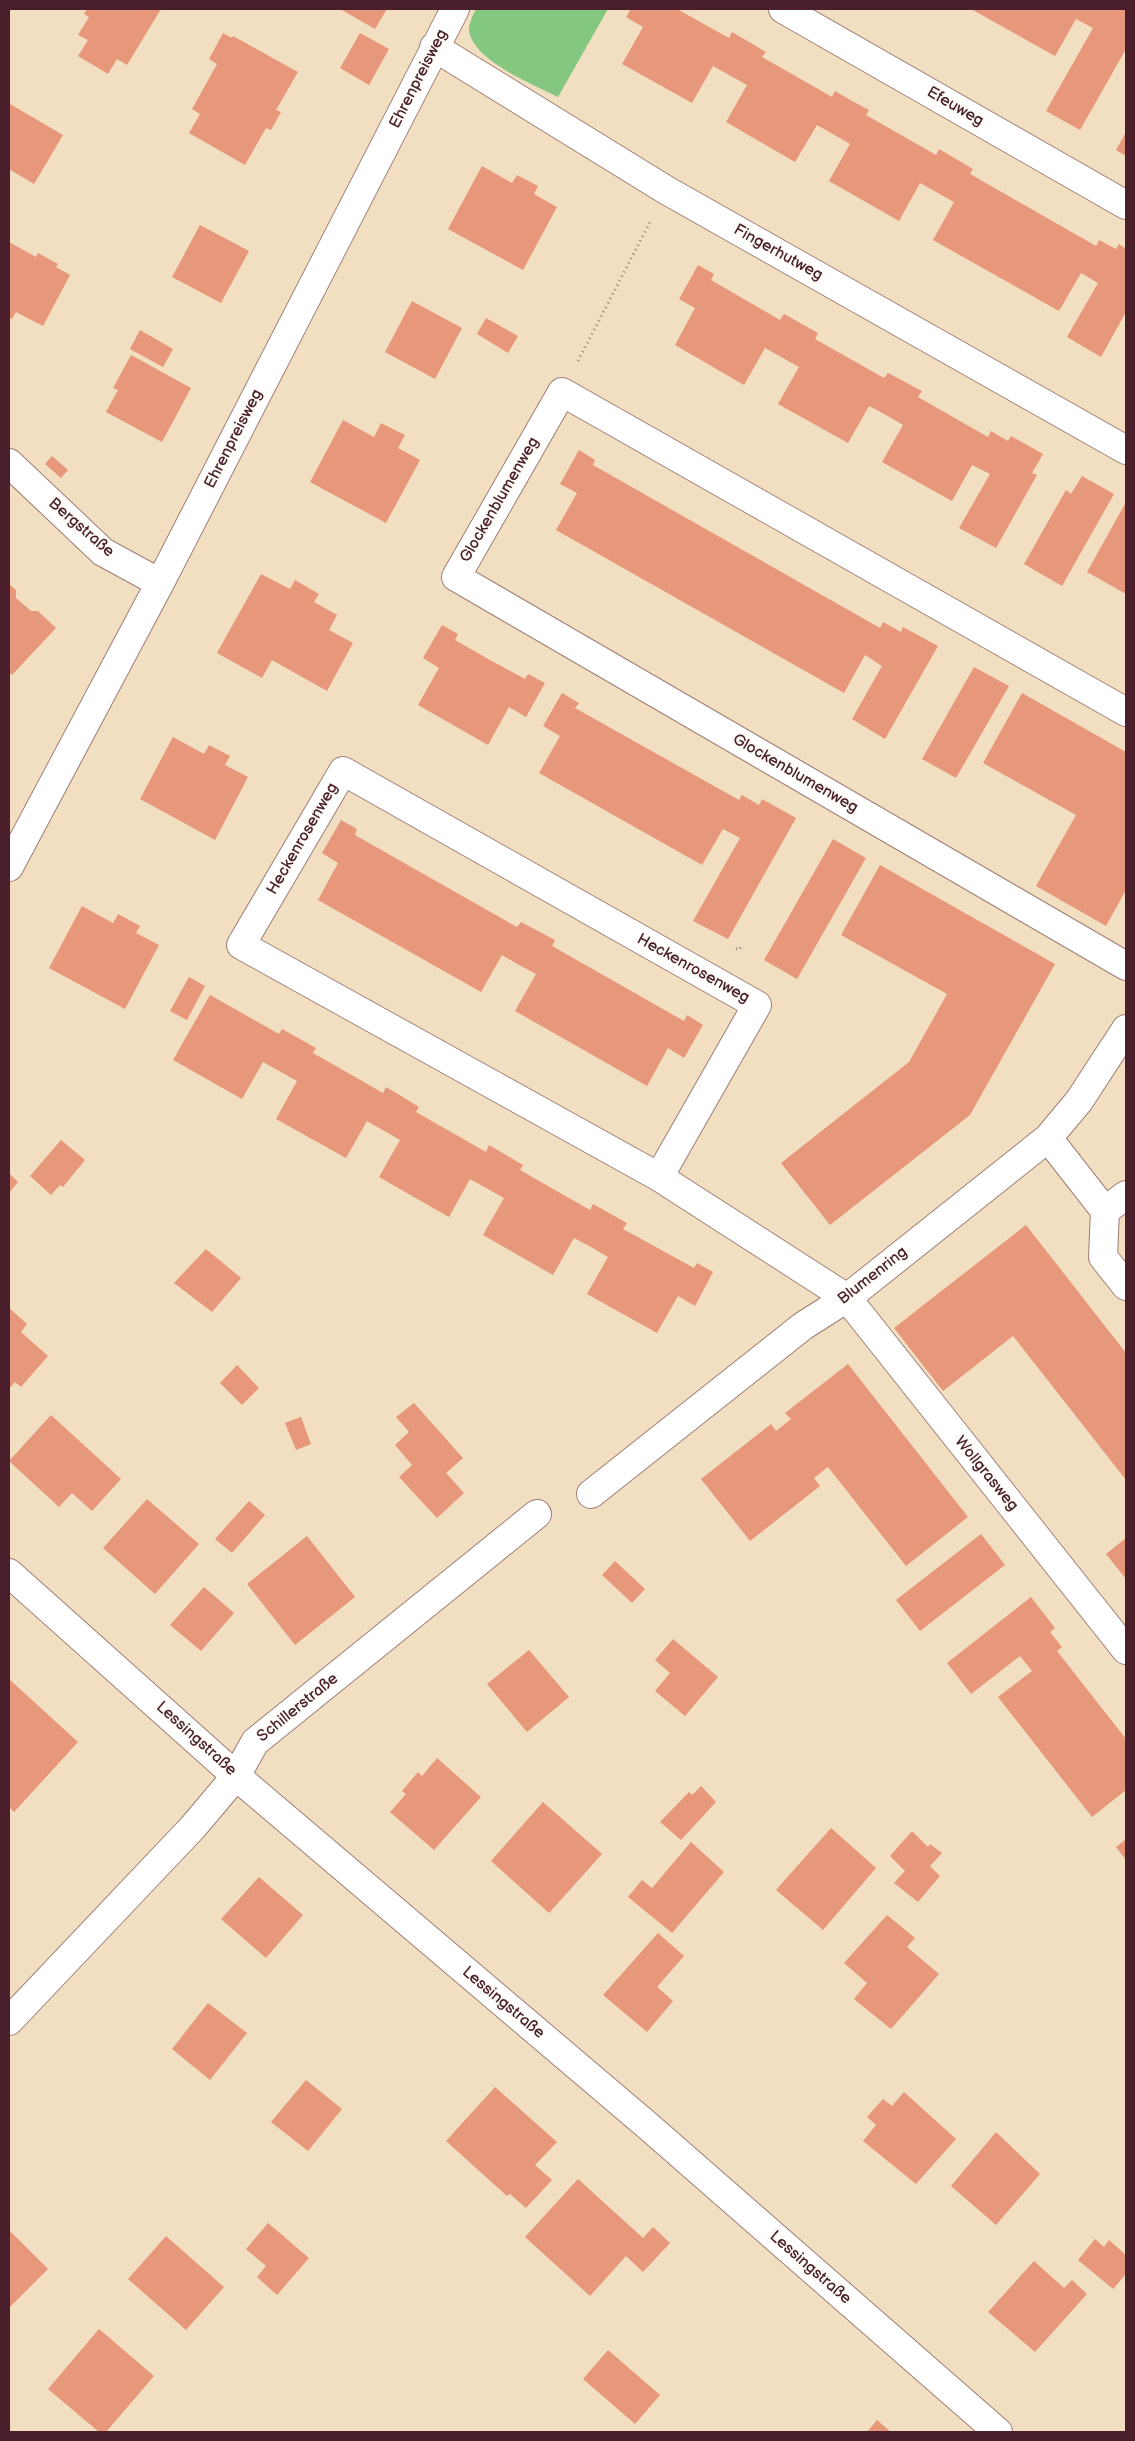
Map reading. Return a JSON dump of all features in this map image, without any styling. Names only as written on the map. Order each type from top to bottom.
[{"type":"street","name":"Ehrenpreisweg","points":[[9,867],[160,583],[455,9]]},
{"type":"street","name":"Efeuweg","points":[[784,9],[1126,205]]},
{"type":"street","name":"Fingerhutweg","points":[[434,47],[666,190],[1126,450]]},
{"type":"street","points":[[562,392],[1126,712]]},
{"type":"street","name":"Glockenblumenweg","points":[[562,392],[456,577],[1126,966]]},
{"type":"street","name":"Bergstraße","points":[[9,462],[104,552],[160,583]]},
{"type":"street","name":"Heckenrosenweg","points":[[659,1177],[757,1005],[343,772],[241,945],[659,1177],[846,1298]]},
{"type":"street","name":"Blumenring","points":[[591,1494],[803,1326],[846,1298],[1048,1138],[1079,1101],[1126,1029]]},
{"type":"street","points":[[1048,1138],[1105,1211],[1103,1257],[1126,1286]]},
{"type":"street","points":[[1105,1211],[1126,1194]]},
{"type":"street","name":"Wollgrasweg","points":[[846,1298],[1126,1650]]},
{"type":"street","name":"Schillerstraße","points":[[9,2021],[193,1827],[236,1776],[255,1742],[537,1514]]},
{"type":"street","name":"Lessingstraße","points":[[9,1573],[236,1776],[648,2126],[998,2432]]},
{"type":"path","points":[[562,392],[666,190]]},
{"type":"path","points":[[739,950],[742,945]]},
{"type":"green space","points":[[476,9],[608,9],[558,97],[506,70],[482,52],[473,42],[469,31]]},
{"type":"building","points":[[87,9],[161,9],[127,65],[117,59],[108,74],[78,56],[88,40],[78,35],[89,17],[84,14]]},
{"type":"building","points":[[340,9],[387,9],[375,29]]},
{"type":"building","points":[[631,9],[677,9],[729,38],[732,32],[766,52],[762,57],[832,97],[835,91],[869,110],[866,115],[936,155],[939,149],[973,169],[970,174],[1096,246],[1099,240],[1116,249],[1119,244],[1126,249],[1126,312],[1101,357],[1067,337],[1098,283],[1081,273],[1059,311],[933,240],[954,202],[920,183],[899,221],[829,181],[850,144],[817,125],[795,162],[726,122],[747,85],[713,66],[692,103],[622,64],[643,27],[626,17]]},
{"type":"building","points":[[971,9],[1126,9],[1126,49],[1080,130],[1046,111],[1093,28],[1076,19],[1055,56]]},
{"type":"building","points":[[223,33],[232,38],[233,36],[298,72],[276,110],[281,112],[271,130],[266,128],[245,165],[189,133],[200,114],[192,109],[217,64],[209,59]]},
{"type":"building","points":[[360,33],[389,49],[369,85],[340,68]]},
{"type":"building","points":[[10,104],[63,135],[34,184],[9,169]]},
{"type":"building","points":[[1126,132],[1126,156],[1116,150]]},
{"type":"building","points":[[482,166],[512,183],[517,175],[538,186],[534,194],[557,207],[523,270],[448,229]]},
{"type":"building","points":[[200,225],[249,251],[221,303],[172,277]]},
{"type":"building","points":[[9,242],[36,257],[38,253],[58,264],[56,267],[70,275],[43,326],[16,312],[12,319],[9,317]]},
{"type":"building","points":[[698,265],[714,274],[711,280],[780,320],[784,314],[818,333],[815,339],[884,378],[888,373],[922,391],[918,397],[988,437],[991,431],[1008,441],[1011,436],[1043,454],[1032,473],[1037,475],[996,548],[959,528],[990,474],[972,465],[952,501],[882,462],[903,425],[886,415],[869,406],[848,443],[778,404],[799,367],[765,348],[744,385],[675,345],[695,308],[679,299]]},
{"type":"building","points":[[412,301],[462,328],[435,379],[385,352]]},
{"type":"building","points":[[486,318],[518,336],[508,353],[477,334]]},
{"type":"building","points":[[140,330],[173,349],[163,367],[130,349]]},
{"type":"building","points":[[131,355],[191,388],[162,442],[106,412],[118,390],[113,388]]},
{"type":"building","points":[[343,420],[374,437],[381,423],[405,435],[398,448],[420,460],[386,523],[310,482]]},
{"type":"building","points":[[579,450],[595,460],[593,465],[880,628],[883,622],[901,632],[903,627],[938,646],[885,739],[852,719],[882,666],[865,655],[844,693],[556,530],[577,493],[560,484]]},
{"type":"building","points":[[52,456],[68,470],[61,478],[45,464]]},
{"type":"building","points":[[1082,476],[1114,494],[1062,586],[1024,564],[1066,490],[1071,494]]},
{"type":"building","points":[[1126,502],[1126,594],[1087,572]]},
{"type":"building","points":[[261,574],[290,589],[295,580],[319,594],[314,602],[337,615],[329,630],[353,643],[327,691],[272,660],[262,678],[217,653]]},
{"type":"building","points":[[9,584],[16,590],[16,598],[31,611],[38,611],[56,628],[12,675],[9,672]]},
{"type":"building","points":[[442,625],[458,634],[455,640],[490,660],[525,679],[528,674],[545,683],[526,717],[509,707],[488,745],[418,705],[439,668],[423,658]]},
{"type":"building","points":[[974,667],[1009,686],[956,778],[922,759]]},
{"type":"building","points":[[562,693],[579,703],[575,708],[739,800],[742,795],[759,805],[762,799],[796,818],[728,939],[693,921],[740,838],[723,829],[702,865],[539,773],[560,736],[543,726]]},
{"type":"building","points":[[1022,693],[1126,752],[1126,890],[1106,926],[1036,886],[1076,815],[983,763]]},
{"type":"building","points":[[173,737],[204,754],[209,745],[230,756],[225,765],[248,777],[215,840],[140,799]]},
{"type":"building","points":[[341,820],[357,829],[355,835],[517,927],[521,922],[555,940],[552,946],[684,1021],[687,1015],[703,1025],[684,1058],[668,1048],[647,1086],[515,1011],[536,974],[502,955],[481,992],[318,900],[338,863],[322,853]]},
{"type":"building","points":[[833,839],[866,858],[797,979],[764,960]]},
{"type":"building","points":[[880,865],[1055,964],[970,1115],[830,1225],[781,1163],[909,1062],[947,994],[841,935]]},
{"type":"building","points":[[82,906],[113,923],[118,914],[140,926],[136,933],[159,945],[125,1009],[49,968]]},
{"type":"building","points":[[189,977],[205,986],[187,1020],[170,1011]]},
{"type":"building","points":[[210,995],[279,1034],[282,1029],[316,1048],[313,1053],[383,1093],[386,1087],[419,1107],[416,1112],[486,1152],[489,1145],[523,1165],[520,1170],[590,1210],[593,1204],[627,1223],[623,1229],[694,1268],[697,1263],[713,1272],[695,1306],[678,1296],[657,1333],[587,1294],[608,1257],[591,1247],[574,1238],[553,1275],[483,1235],[504,1198],[470,1179],[449,1217],[379,1177],[400,1140],[367,1121],[346,1158],[276,1119],[297,1081],[263,1062],[242,1099],[173,1060]]},
{"type":"building","points":[[61,1140],[85,1160],[63,1187],[60,1185],[51,1195],[30,1176]]},
{"type":"building","points":[[9,1173],[18,1182],[9,1193]]},
{"type":"building","points":[[1026,1225],[1126,1353],[1126,1480],[1013,1336],[943,1391],[894,1328]]},
{"type":"building","points":[[206,1249],[241,1278],[212,1312],[174,1283]]},
{"type":"building","points":[[9,1308],[27,1324],[21,1332],[48,1356],[21,1387],[15,1382],[9,1389]]},
{"type":"building","points":[[848,1364],[968,1517],[906,1566],[828,1467],[814,1478],[820,1486],[750,1541],[701,1479],[771,1424],[776,1431],[791,1419],[785,1413]]},
{"type":"building","points":[[237,1365],[259,1388],[242,1405],[220,1383]]},
{"type":"building","points":[[414,1403],[463,1458],[446,1473],[464,1493],[437,1518],[399,1477],[412,1465],[395,1445],[409,1432],[396,1417]]},
{"type":"building","points":[[51,1415],[121,1479],[92,1511],[72,1493],[59,1507],[9,1461]]},
{"type":"building","points":[[301,1417],[311,1444],[296,1450],[285,1423]]},
{"type":"building","points":[[147,1499],[199,1544],[155,1594],[103,1548]]},
{"type":"building","points":[[249,1501],[265,1515],[232,1553],[215,1539]]},
{"type":"building","points":[[981,1534],[1005,1565],[920,1631],[896,1600]]},
{"type":"building","points":[[307,1536],[355,1597],[295,1645],[247,1584]]},
{"type":"building","points":[[1126,1538],[1126,1579],[1106,1554]]},
{"type":"building","points":[[615,1561],[645,1589],[632,1603],[602,1575]]},
{"type":"building","points":[[204,1587],[234,1613],[201,1651],[170,1625]]},
{"type":"building","points":[[1031,1597],[1055,1628],[1050,1632],[1062,1647],[1057,1651],[1126,1739],[1126,1790],[1092,1817],[998,1697],[1032,1671],[1020,1656],[971,1694],[947,1663]]},
{"type":"building","points":[[673,1639],[718,1677],[685,1716],[655,1691],[670,1673],[655,1660]]},
{"type":"building","points":[[529,1650],[569,1697],[527,1732],[487,1684]]},
{"type":"building","points":[[9,1679],[78,1742],[14,1812],[9,1807]]},
{"type":"building","points":[[437,1758],[481,1797],[434,1850],[390,1812],[406,1794],[402,1791],[418,1772],[422,1776]]},
{"type":"building","points":[[701,1786],[716,1802],[681,1840],[660,1822],[689,1792],[692,1795]]},
{"type":"building","points":[[543,1802],[602,1854],[549,1913],[491,1861]]},
{"type":"building","points":[[831,1828],[876,1868],[823,1930],[776,1890]]},
{"type":"building","points":[[912,1831],[928,1847],[930,1844],[942,1853],[930,1866],[940,1876],[918,1902],[894,1883],[905,1871],[890,1856]]},
{"type":"building","points":[[1126,1839],[1126,1860],[1116,1847]]},
{"type":"building","points":[[691,1842],[724,1872],[672,1933],[628,1897],[642,1880],[652,1888]]},
{"type":"building","points":[[259,1877],[303,1915],[266,1958],[221,1919]]},
{"type":"building","points":[[887,1915],[915,1938],[907,1947],[939,1974],[891,2029],[854,1999],[867,1983],[844,1963]]},
{"type":"building","points":[[658,1933],[684,1956],[657,1987],[673,2001],[647,2032],[603,1995]]},
{"type":"building","points":[[208,2003],[247,2033],[210,2080],[172,2049]]},
{"type":"building","points":[[306,2080],[342,2109],[308,2151],[271,2122]]},
{"type":"building","points":[[495,2087],[557,2142],[535,2165],[552,2180],[526,2208],[510,2194],[507,2196],[446,2141]]},
{"type":"building","points":[[904,2092],[956,2139],[916,2184],[863,2141],[876,2125],[867,2117],[883,2099],[892,2106]]},
{"type":"building","points":[[996,2132],[1040,2174],[996,2225],[951,2186]]},
{"type":"building","points":[[578,2179],[643,2238],[653,2227],[670,2243],[643,2272],[626,2256],[590,2296],[525,2237]]},
{"type":"building","points":[[268,2223],[309,2258],[277,2295],[257,2277],[266,2266],[246,2249]]},
{"type":"building","points":[[9,2230],[48,2269],[9,2308]]},
{"type":"building","points":[[166,2236],[224,2287],[186,2330],[128,2279]]},
{"type":"building","points":[[1095,2239],[1104,2247],[1109,2240],[1126,2255],[1126,2274],[1113,2289],[1078,2260]]},
{"type":"building","points":[[1034,2261],[1064,2288],[1072,2280],[1087,2294],[1035,2352],[988,2312]]},
{"type":"building","points":[[99,2329],[154,2376],[106,2432],[99,2432],[48,2389]]},
{"type":"building","points":[[608,2350],[660,2395],[635,2424],[583,2379]]},
{"type":"building","points":[[877,2420],[891,2432],[867,2432]]}]
